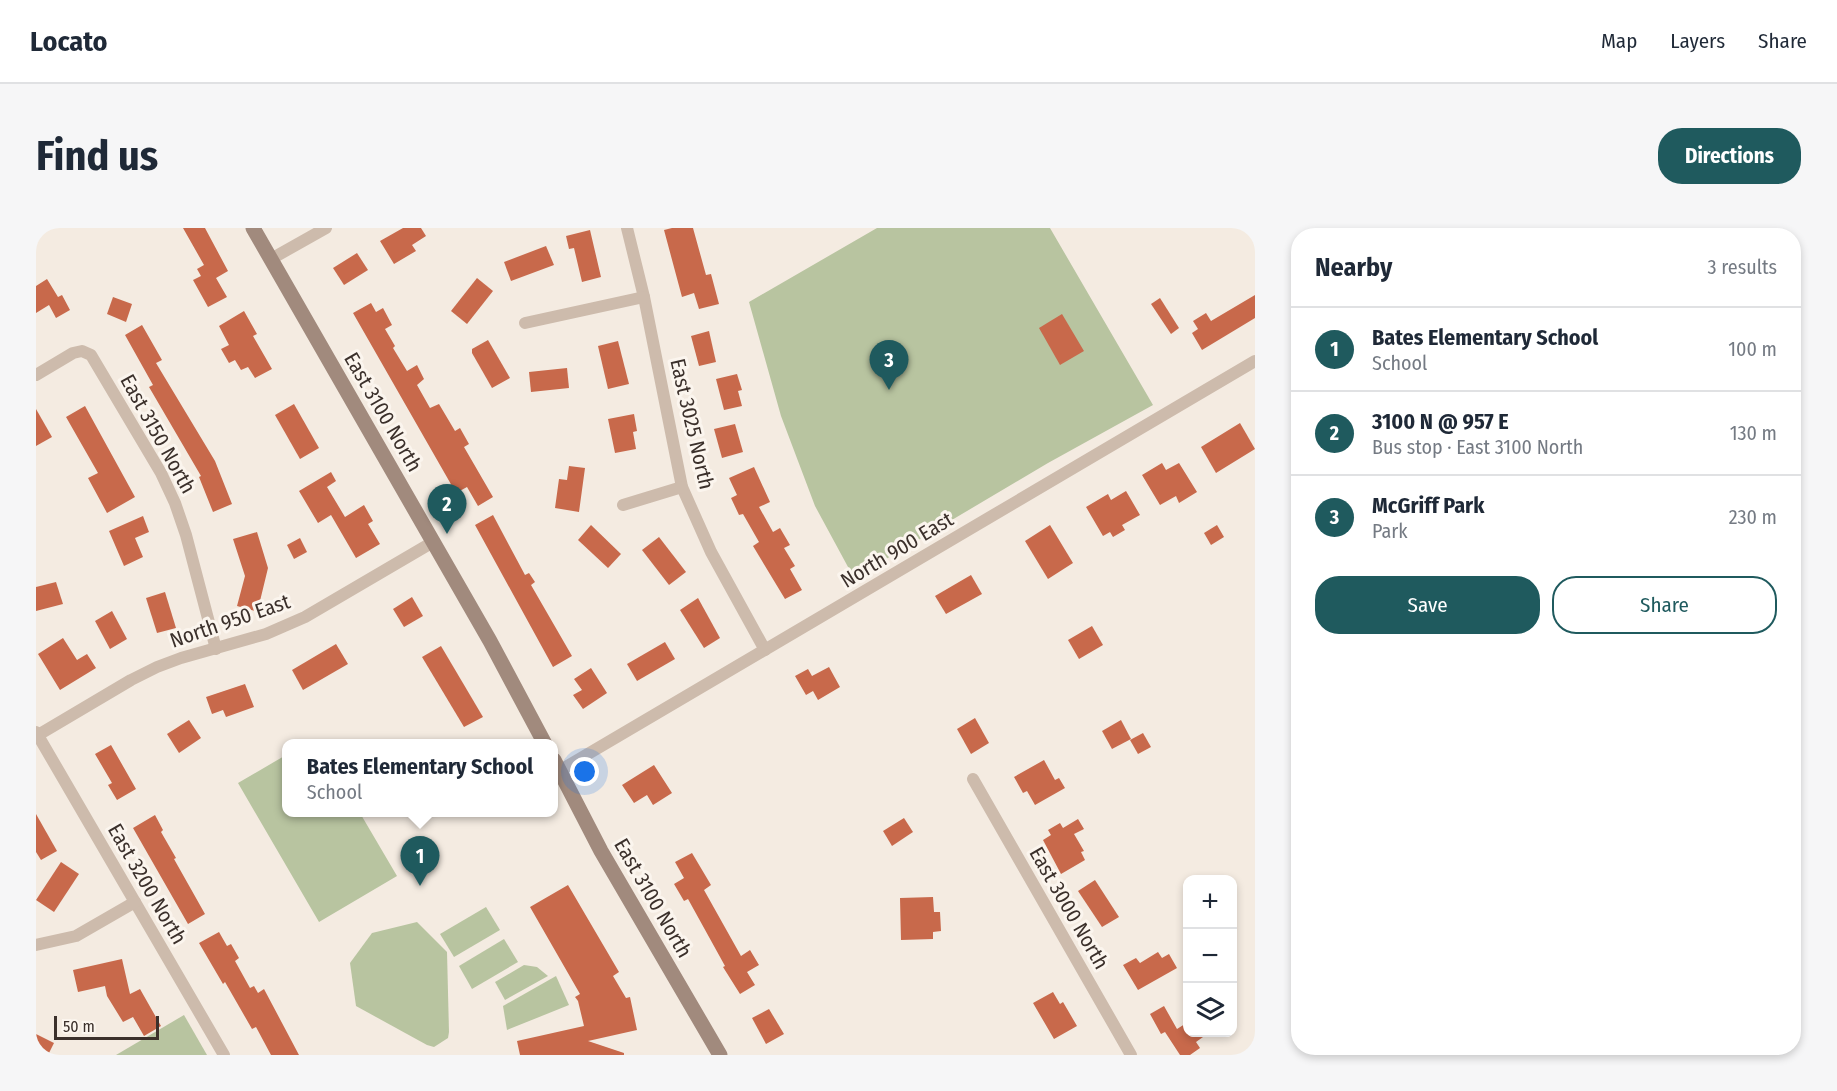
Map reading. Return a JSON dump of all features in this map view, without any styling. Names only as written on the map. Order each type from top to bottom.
[{"type":"main road","name":"East 3100 North","points":[[253,228],[490,640],[542,739]]},
{"type":"main road","name":"East 3100 North","points":[[558,770],[601,851],[720,1055]]},
{"type":"street","points":[[271,259],[326,228]]},
{"type":"street","name":"East 3025 North","points":[[627,228],[644,297],[682,487],[711,552],[765,650]]},
{"type":"street","points":[[525,323],[644,297]]},
{"type":"street","name":"East 3150 North","points":[[36,375],[73,353],[82,351],[91,355],[161,473],[175,503],[186,535],[216,649]]},
{"type":"street","name":"North 900 East","points":[[558,765],[765,650],[1255,362]]},
{"type":"street","points":[[623,505],[682,487]]},
{"type":"street","name":"North 950 East","points":[[37,733],[156,667],[266,634],[305,617],[433,542]]},
{"type":"street","name":"East 3200 North","points":[[37,733],[224,1055]]},
{"type":"street","name":"East 3000 North","points":[[973,779],[1131,1055]]},
{"type":"street","points":[[36,945],[76,936],[135,902]]},
{"type":"green space","points":[[877,228],[1050,228],[1153,405],[1048,463],[854,578],[815,506],[781,416],[749,302]]},
{"type":"green space","points":[[282,757],[282,817],[362,817],[397,876],[319,922],[238,783]]},
{"type":"green space","points":[[486,907],[500,930],[454,957],[440,934]]},
{"type":"green space","points":[[417,922],[447,952],[449,1032],[448,1038],[434,1047],[356,1006],[350,963],[372,933]]},
{"type":"green space","points":[[504,939],[518,962],[472,989],[459,966]]},
{"type":"green space","points":[[524,965],[537,967],[548,976],[505,1000],[495,982]]},
{"type":"green space","points":[[556,976],[569,1005],[507,1030],[503,1006]]},
{"type":"green space","points":[[184,1015],[207,1055],[116,1055]]},
{"type":"building","points":[[183,228],[205,228],[228,271],[216,278],[227,297],[208,307],[193,280],[201,276],[197,269],[204,265]]},
{"type":"building","points":[[403,228],[421,228],[426,236],[412,245],[416,251],[394,264],[380,241]]},
{"type":"building","points":[[693,228],[706,275],[711,274],[719,304],[699,309],[694,293],[682,297],[664,230]]},
{"type":"building","points":[[590,230],[601,277],[582,282],[574,248],[569,249],[566,236]]},
{"type":"building","points":[[546,246],[554,265],[511,281],[504,262]]},
{"type":"building","points":[[357,253],[368,270],[344,285],[333,268]]},
{"type":"building","points":[[477,278],[493,291],[467,324],[451,311]]},
{"type":"building","points":[[47,279],[58,297],[62,295],[70,310],[56,318],[49,305],[36,313],[36,286]]},
{"type":"building","points":[[1255,295],[1255,318],[1202,350],[1192,333],[1198,329],[1193,321],[1206,313],[1211,321]]},
{"type":"building","points":[[113,297],[132,304],[126,322],[107,314]]},
{"type":"building","points":[[1160,298],[1179,328],[1171,334],[1151,304]]},
{"type":"building","points":[[371,303],[376,312],[383,308],[392,325],[385,329],[407,371],[417,365],[424,379],[417,385],[430,408],[439,404],[455,431],[460,428],[469,444],[464,447],[493,497],[478,506],[467,487],[456,493],[353,313]]},
{"type":"building","points":[[244,311],[257,334],[253,336],[272,369],[255,378],[248,367],[241,370],[235,360],[229,363],[221,349],[229,345],[219,326]]},
{"type":"building","points":[[1062,314],[1084,351],[1060,365],[1039,328]]},
{"type":"building","points":[[142,325],[162,360],[156,363],[215,461],[232,504],[213,512],[199,477],[201,476],[149,387],[153,385],[125,335]]},
{"type":"building","points":[[709,331],[716,362],[699,366],[691,336]]},
{"type":"building","points":[[488,340],[510,378],[492,388],[472,353],[472,349]]},
{"type":"building","points":[[618,341],[629,384],[608,389],[598,346]]},
{"type":"building","points":[[567,368],[569,388],[531,392],[529,372]]},
{"type":"building","points":[[737,374],[742,390],[738,391],[742,406],[724,410],[716,379]]},
{"type":"building","points":[[294,404],[319,448],[300,459],[275,415]]},
{"type":"building","points":[[85,406],[135,497],[107,513],[88,478],[98,473],[66,417]]},
{"type":"building","points":[[36,409],[52,437],[36,446]]},
{"type":"building","points":[[634,414],[637,431],[633,432],[636,449],[615,453],[608,419]]},
{"type":"building","points":[[1240,423],[1255,449],[1216,473],[1201,447]]},
{"type":"building","points":[[735,424],[743,452],[722,458],[714,429]]},
{"type":"building","points":[[1162,463],[1166,470],[1179,463],[1197,492],[1179,503],[1176,496],[1160,505],[1142,475]]},
{"type":"building","points":[[569,466],[585,468],[579,512],[555,508],[559,479],[567,480]]},
{"type":"building","points":[[754,467],[770,502],[759,507],[773,532],[780,528],[790,545],[784,548],[795,566],[790,569],[802,590],[785,599],[753,546],[759,542],[743,514],[739,515],[731,498],[737,495],[729,478]]},
{"type":"building","points":[[331,472],[336,481],[327,487],[345,517],[364,505],[373,521],[368,524],[380,544],[356,558],[331,515],[318,523],[299,491]]},
{"type":"building","points":[[1126,491],[1140,515],[1122,525],[1125,530],[1113,537],[1110,532],[1103,536],[1086,507],[1108,494],[1111,500]]},
{"type":"building","points":[[493,515],[525,575],[529,573],[535,582],[531,585],[572,656],[553,667],[475,525]]},
{"type":"building","points":[[143,516],[149,532],[135,538],[143,557],[124,566],[109,531]]},
{"type":"building","points":[[591,525],[621,554],[608,568],[578,540]]},
{"type":"building","points":[[1050,525],[1073,563],[1048,579],[1025,541]]},
{"type":"building","points":[[1217,525],[1224,537],[1211,545],[1204,533]]},
{"type":"building","points":[[257,532],[268,568],[260,601],[257,602],[255,611],[237,606],[245,576],[233,539]]},
{"type":"building","points":[[659,537],[686,572],[669,585],[642,550]]},
{"type":"building","points":[[300,538],[307,552],[294,559],[287,545]]},
{"type":"building","points":[[971,575],[982,594],[946,614],[935,596]]},
{"type":"building","points":[[56,582],[63,604],[36,611],[36,587]]},
{"type":"building","points":[[165,592],[176,628],[157,633],[146,598]]},
{"type":"building","points":[[412,597],[423,616],[404,627],[393,609]]},
{"type":"building","points":[[698,598],[720,638],[704,648],[680,610]]},
{"type":"building","points":[[112,611],[127,639],[110,649],[95,621]]},
{"type":"building","points":[[1092,626],[1103,645],[1079,659],[1068,640]]},
{"type":"building","points":[[63,638],[77,660],[87,654],[96,668],[60,690],[38,654]]},
{"type":"building","points":[[665,642],[675,659],[637,681],[627,664]]},
{"type":"building","points":[[336,644],[348,664],[303,690],[292,670]]},
{"type":"building","points":[[441,646],[483,717],[464,727],[422,657]]},
{"type":"building","points":[[829,667],[840,687],[818,700],[813,691],[806,695],[795,676],[808,669],[812,676]]},
{"type":"building","points":[[591,668],[607,693],[583,709],[573,695],[582,690],[574,679]]},
{"type":"building","points":[[245,684],[254,707],[226,717],[223,710],[212,714],[206,697]]},
{"type":"building","points":[[975,718],[989,743],[971,754],[957,729]]},
{"type":"building","points":[[189,720],[201,738],[179,753],[167,734]]},
{"type":"building","points":[[1121,720],[1131,739],[1112,749],[1102,731]]},
{"type":"building","points":[[1143,733],[1151,747],[1138,754],[1130,740]]},
{"type":"building","points":[[111,745],[136,789],[117,800],[108,785],[112,783],[95,754]]},
{"type":"building","points":[[1044,760],[1055,780],[1059,778],[1065,788],[1035,805],[1027,791],[1023,793],[1014,777]]},
{"type":"building","points":[[654,765],[672,793],[653,805],[647,795],[634,803],[622,785]]},
{"type":"building","points":[[36,814],[57,851],[41,860],[36,852]]},
{"type":"building","points":[[155,815],[163,830],[161,832],[176,858],[174,859],[205,914],[188,924],[133,828]]},
{"type":"building","points":[[904,818],[913,832],[892,846],[883,831]]},
{"type":"building","points":[[1078,819],[1084,829],[1074,834],[1084,851],[1081,852],[1085,860],[1061,874],[1043,840],[1051,835],[1048,830],[1060,823],[1063,828]]},
{"type":"building","points":[[692,853],[711,885],[704,890],[741,956],[750,950],[759,965],[747,972],[755,985],[740,994],[723,967],[725,966],[688,899],[684,901],[674,884],[684,878],[675,862]]},
{"type":"building","points":[[61,862],[79,874],[54,912],[36,900]]},
{"type":"building","points":[[1095,880],[1119,917],[1102,927],[1078,891]]},
{"type":"building","points":[[568,885],[619,972],[613,976],[626,998],[630,997],[637,1030],[588,1041],[624,1053],[624,1055],[520,1055],[517,1041],[584,1026],[575,997],[580,994],[530,907]]},
{"type":"building","points":[[933,897],[934,912],[940,912],[941,931],[933,932],[933,939],[901,940],[900,898]]},
{"type":"building","points":[[219,932],[227,946],[231,944],[239,958],[235,961],[250,988],[254,986],[258,993],[264,989],[299,1055],[271,1055],[256,1027],[252,1029],[199,943]]},
{"type":"building","points":[[1158,952],[1162,958],[1169,954],[1177,968],[1138,990],[1123,965],[1136,958],[1140,963]]},
{"type":"building","points":[[122,959],[130,994],[140,989],[161,1026],[144,1036],[133,1017],[123,1022],[107,996],[105,986],[78,992],[73,970]]},
{"type":"building","points":[[1053,992],[1060,1004],[1063,1002],[1077,1026],[1054,1039],[1033,1003]]},
{"type":"building","points":[[1164,1006],[1177,1029],[1183,1025],[1183,1037],[1203,1037],[1196,1042],[1200,1048],[1190,1055],[1180,1055],[1165,1032],[1161,1034],[1150,1014]]},
{"type":"building","points":[[769,1009],[784,1034],[766,1044],[752,1018]]},
{"type":"building","points":[[36,1034],[54,1043],[48,1055],[36,1055]]},
{"type":"place","name":"McGriff Park","points":[[889,390]]},
{"type":"place","name":"3100 N @ 957 E","points":[[447,534]]},
{"type":"place","name":"Bates Elementary School","points":[[420,886]]}]
